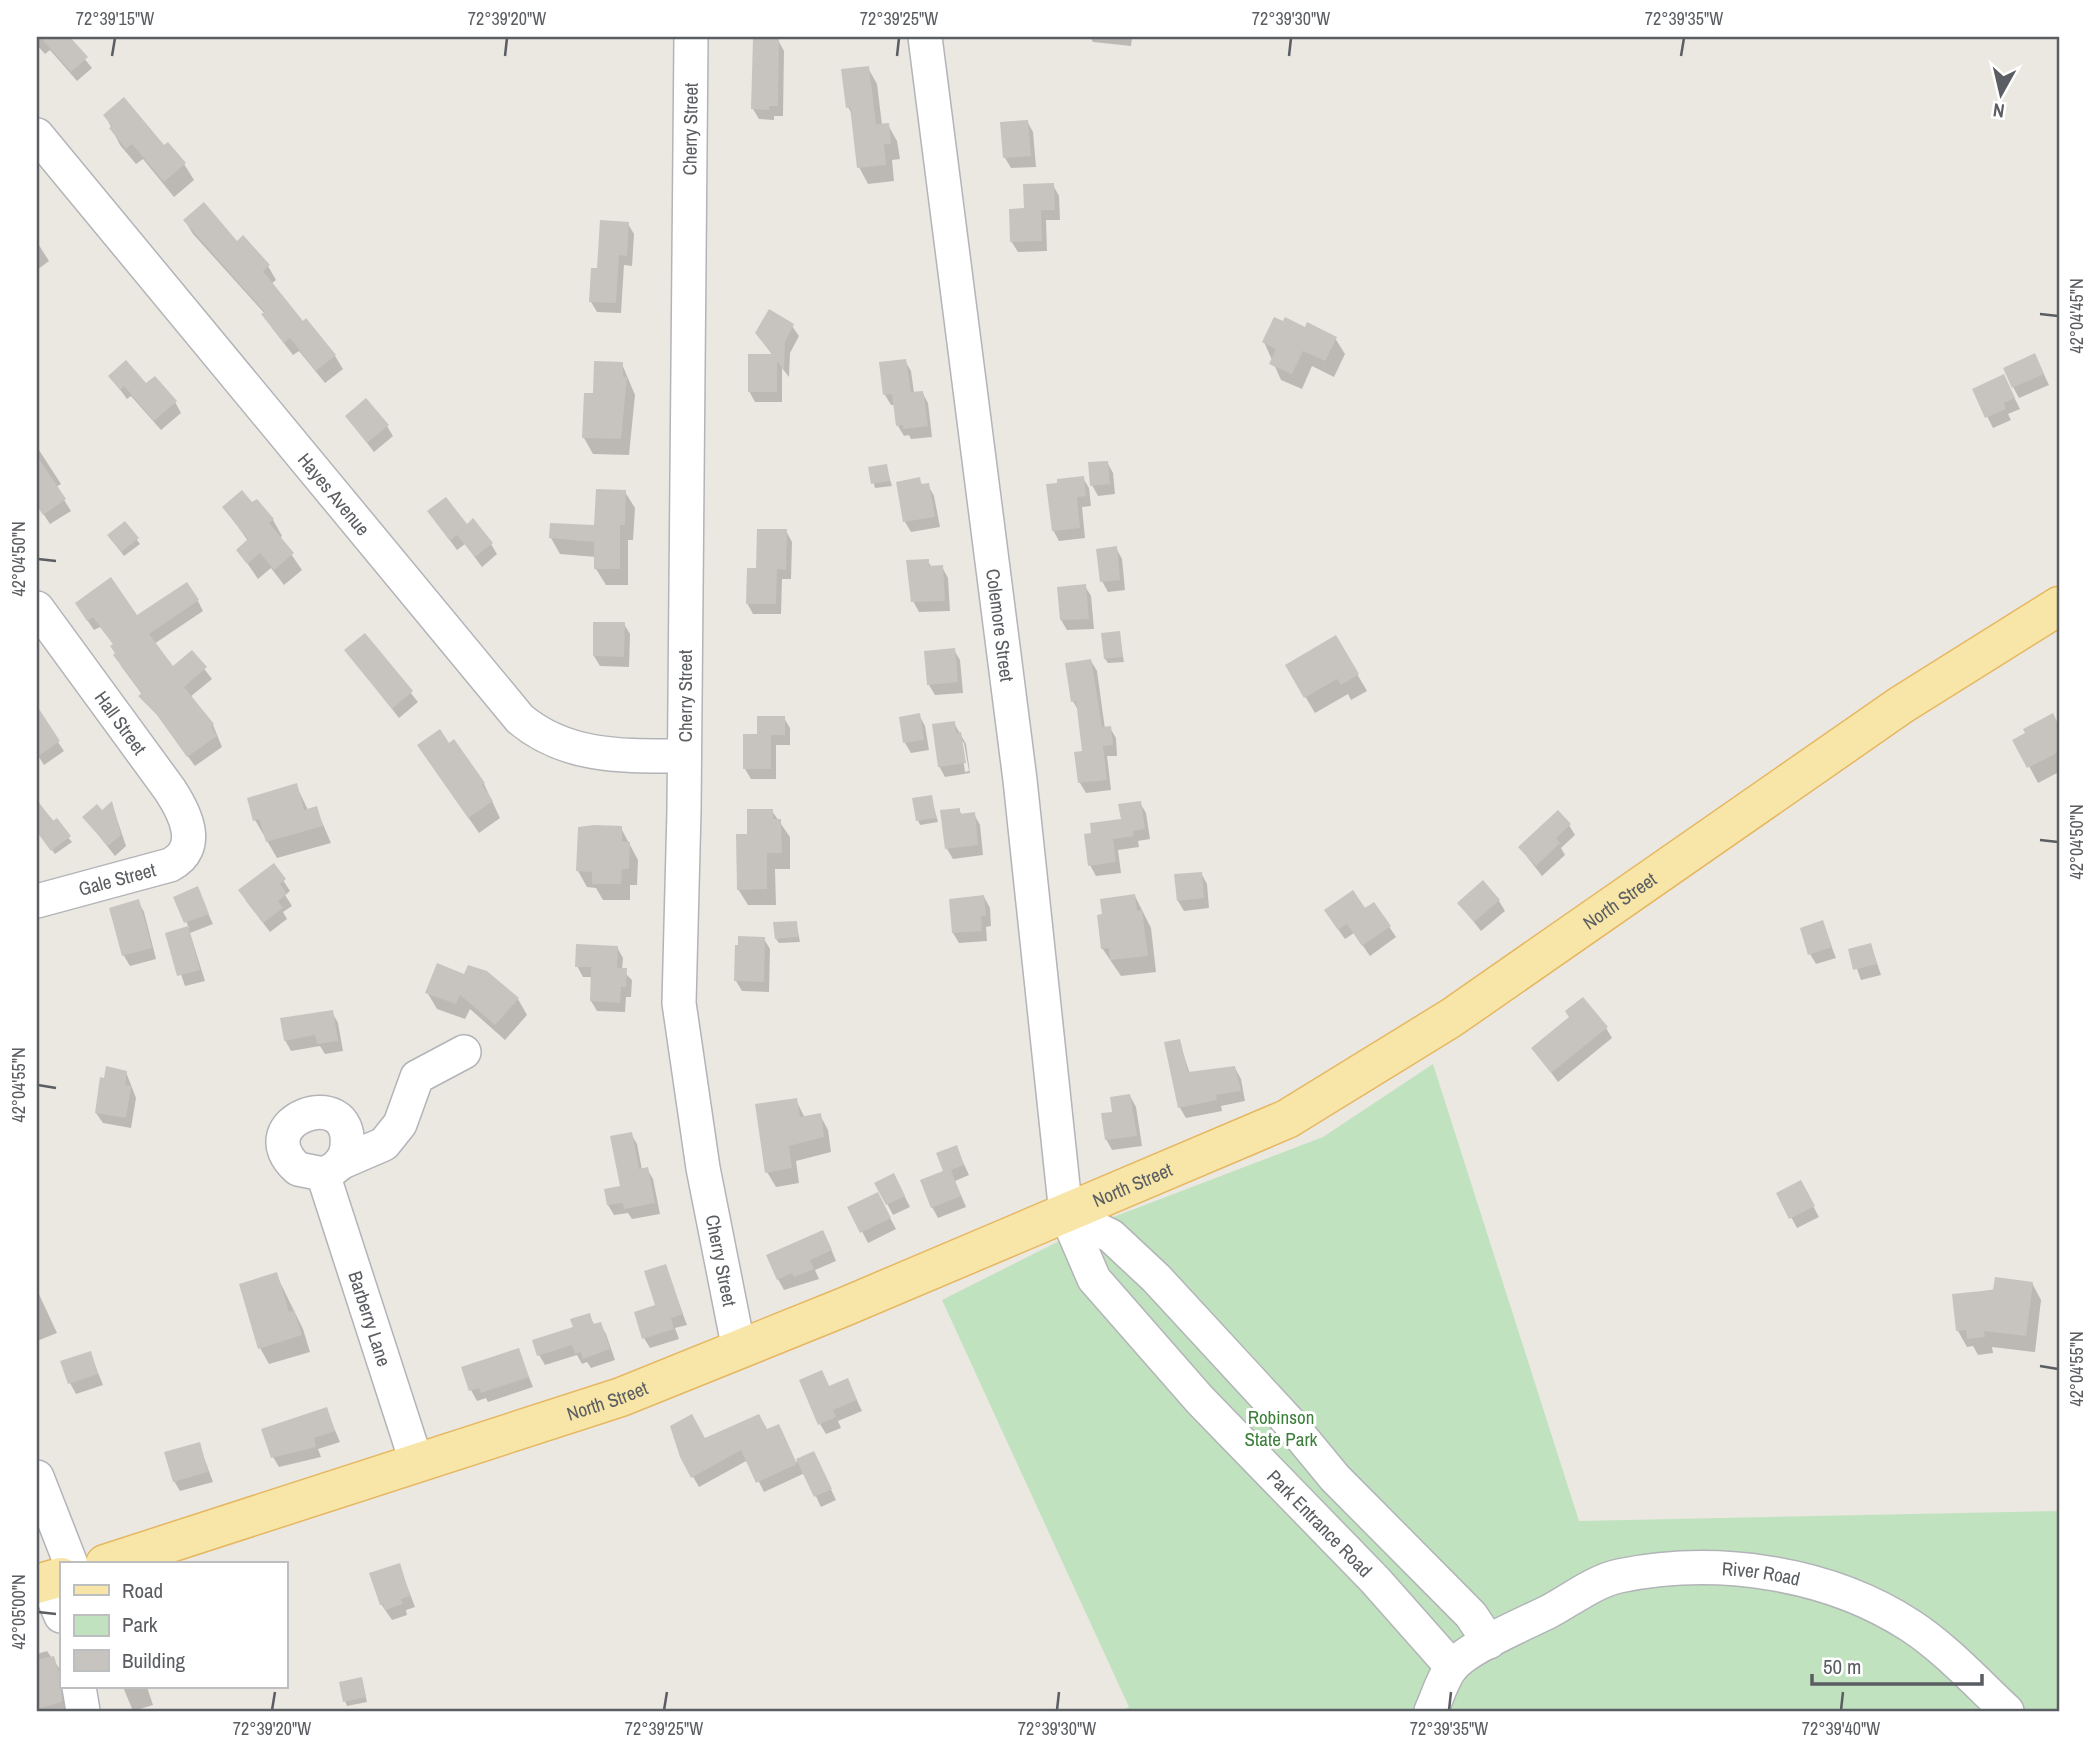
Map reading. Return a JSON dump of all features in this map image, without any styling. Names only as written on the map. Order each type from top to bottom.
[{"type":"main road","name":"North Street","points":[[112,1562],[609,1401],[1066,1214],[1239,1142],[1287,1119],[1360,1077],[1451,1018],[1912,698],[2059,606]]},
{"type":"street","name":"Cherry Street","points":[[691,37],[684,756],[679,980],[682,1032],[703,1168],[739,1350]]},
{"type":"street","name":"Colemore Street","points":[[925,37],[1020,780],[1066,1214]]},
{"type":"street","name":"Hayes Avenue","points":[[37,135],[520,719],[544,736],[572,748],[617,755],[684,756]]},
{"type":"street","name":"Hall Street","points":[[37,608],[170,790],[188,824],[188,845]]},
{"type":"street","name":"Gale Street","points":[[37,901],[170,865],[181,858],[188,845]]},
{"type":"street","name":"Barberry Lane","points":[[417,1464],[332,1169],[384,1144],[400,1124],[417,1077],[464,1052]]},
{"type":"street","points":[[1066,1214],[1111,1236],[1156,1278],[1288,1421],[1335,1478],[1471,1615],[1489,1642]]},
{"type":"street","name":"Park Entrance Road","points":[[1066,1214],[1094,1279],[1200,1400],[1375,1580],[1452,1667]]},
{"type":"street","points":[[37,1477],[60,1610]]},
{"type":"street","name":"River Road","points":[[1452,1667],[1489,1642],[1617,1577],[1688,1569],[1744,1570],[1822,1585],[1867,1602],[1913,1627],[2007,1711]]},
{"type":"street","points":[[1431,1711],[1452,1667]]},
{"type":"street","points":[[79,1688],[83,1711]]},
{"type":"green space","name":"Robinson State Park","points":[[1433,1064],[1579,1521],[2059,1511],[2059,1711],[1120,1711],[1129,1707],[942,1300],[1087,1227],[1323,1137]]},
{"type":"building","points":[[40,37],[70,37],[88,57],[71,72]]},
{"type":"building","points":[[753,38],[779,38],[778,106],[769,106],[769,110],[751,109]]},
{"type":"building","points":[[869,66],[876,124],[889,123],[891,144],[884,144],[886,165],[857,168],[850,107],[846,108],[841,69]]},
{"type":"building","points":[[124,97],[164,145],[168,142],[186,163],[164,182],[132,144],[126,149],[109,128],[112,126],[103,115]]},
{"type":"building","points":[[1028,120],[1031,156],[1003,158],[1000,122]]},
{"type":"building","points":[[1054,183],[1055,210],[1041,210],[1042,241],[1010,242],[1009,209],[1024,208],[1023,184]]},
{"type":"building","points":[[204,202],[237,241],[243,235],[270,265],[263,271],[303,321],[306,318],[336,355],[316,371],[290,338],[284,343],[261,314],[265,312],[183,220]]},
{"type":"building","points":[[600,220],[629,222],[627,256],[619,255],[616,303],[589,302],[591,268],[597,268]]},
{"type":"building","points":[[769,309],[794,324],[785,342],[784,370],[777,361],[777,392],[748,392],[748,354],[772,354],[755,333]]},
{"type":"building","points":[[1274,317],[1283,321],[1285,317],[1305,327],[1307,322],[1337,337],[1325,361],[1303,351],[1292,374],[1269,364],[1276,349],[1262,342]]},
{"type":"building","points":[[2035,353],[2044,374],[2012,388],[2003,368]]},
{"type":"building","points":[[906,359],[911,392],[923,391],[928,426],[903,429],[903,425],[896,426],[892,394],[883,395],[879,362]]},
{"type":"building","points":[[126,360],[146,383],[155,376],[177,401],[154,421],[124,386],[120,390],[108,376]]},
{"type":"building","points":[[594,361],[623,362],[623,377],[627,377],[621,439],[582,438],[584,393],[593,393]]},
{"type":"building","points":[[2004,374],[2015,398],[2004,403],[2006,409],[1985,418],[1972,389]]},
{"type":"building","points":[[366,398],[389,425],[367,443],[345,416]]},
{"type":"building","points":[[37,456],[66,499],[43,515],[37,506]]},
{"type":"building","points":[[1108,461],[1110,484],[1090,486],[1088,462]]},
{"type":"building","points":[[887,464],[890,481],[871,484],[868,467]]},
{"type":"building","points":[[1084,476],[1086,496],[1077,497],[1080,528],[1052,531],[1046,484],[1057,483],[1057,479]]},
{"type":"building","points":[[920,477],[921,484],[929,483],[935,517],[903,522],[896,482]]},
{"type":"building","points":[[596,489],[626,490],[625,525],[620,525],[620,569],[594,569],[594,542],[549,538],[550,523],[594,525]]},
{"type":"building","points":[[242,490],[252,502],[257,499],[274,519],[269,523],[294,553],[274,570],[260,553],[247,564],[236,550],[248,539],[222,507]]},
{"type":"building","points":[[446,497],[467,524],[473,518],[493,543],[475,557],[457,535],[450,541],[427,511]]},
{"type":"building","points":[[125,521],[139,538],[121,552],[107,535]]},
{"type":"building","points":[[757,529],[787,529],[786,570],[777,569],[776,604],[746,604],[747,568],[756,568]]},
{"type":"building","points":[[1117,546],[1120,580],[1100,582],[1096,549]]},
{"type":"building","points":[[929,559],[929,566],[943,565],[945,601],[911,602],[906,560]]},
{"type":"building","points":[[111,577],[137,615],[187,582],[199,600],[149,634],[173,666],[192,650],[207,667],[184,687],[214,724],[211,727],[217,736],[187,757],[157,715],[138,696],[142,693],[113,655],[115,653],[110,646],[113,644],[93,617],[87,621],[75,603]]},
{"type":"building","points":[[1086,584],[1089,619],[1060,620],[1057,587]]},
{"type":"building","points":[[593,622],[625,622],[624,657],[593,656]]},
{"type":"building","points":[[1120,631],[1123,657],[1104,659],[1101,633]]},
{"type":"building","points":[[365,633],[413,691],[392,709],[344,650]]},
{"type":"building","points":[[1336,635],[1359,674],[1341,685],[1337,679],[1304,698],[1285,665]]},
{"type":"building","points":[[955,648],[958,682],[927,685],[924,651]]},
{"type":"building","points":[[1091,659],[1102,727],[1111,726],[1113,745],[1103,746],[1107,780],[1078,783],[1074,752],[1082,751],[1076,701],[1071,702],[1065,663]]},
{"type":"building","points":[[37,706],[60,741],[37,757]]},
{"type":"building","points":[[920,713],[924,740],[903,743],[899,717]]},
{"type":"building","points":[[2053,713],[2059,726],[2059,752],[2027,768],[2012,740],[2025,733],[2023,729]]},
{"type":"building","points":[[757,716],[785,716],[785,735],[771,735],[771,769],[743,769],[743,734],[757,734]]},
{"type":"building","points":[[955,721],[956,733],[961,732],[966,763],[938,767],[932,724]]},
{"type":"building","points":[[440,729],[449,743],[454,739],[485,783],[482,785],[493,801],[468,818],[417,745]]},
{"type":"building","points":[[297,783],[304,810],[317,806],[323,826],[266,842],[259,819],[253,821],[247,798]]},
{"type":"building","points":[[932,795],[936,818],[916,821],[912,798]]},
{"type":"building","points":[[37,800],[53,821],[57,818],[71,836],[51,851],[37,832]]},
{"type":"building","points":[[112,801],[121,835],[108,846],[82,817],[97,804],[102,810]]},
{"type":"building","points":[[1141,801],[1145,829],[1133,831],[1134,836],[1113,839],[1116,862],[1088,866],[1084,834],[1091,833],[1090,823],[1121,819],[1118,804]]},
{"type":"building","points":[[960,808],[960,814],[975,812],[978,845],[945,849],[940,810]]},
{"type":"building","points":[[747,809],[773,809],[773,819],[781,819],[782,853],[767,853],[767,889],[737,890],[736,834],[747,834]]},
{"type":"building","points":[[1558,810],[1571,824],[1556,838],[1560,843],[1536,866],[1518,847]]},
{"type":"building","points":[[622,826],[622,841],[630,842],[629,869],[622,869],[621,884],[592,884],[592,872],[576,871],[578,827]]},
{"type":"building","points":[[274,863],[286,879],[280,884],[287,894],[278,901],[283,908],[263,923],[238,890]]},
{"type":"building","points":[[1202,872],[1204,898],[1177,901],[1174,874]]},
{"type":"building","points":[[1483,880],[1500,900],[1474,922],[1457,903]]},
{"type":"building","points":[[198,886],[209,914],[184,923],[173,897]]},
{"type":"building","points":[[1353,890],[1365,908],[1374,902],[1391,926],[1362,946],[1347,924],[1338,930],[1324,910]]},
{"type":"building","points":[[1135,894],[1137,911],[1142,910],[1148,956],[1110,960],[1109,948],[1101,949],[1097,915],[1102,914],[1100,899]]},
{"type":"building","points":[[984,895],[986,916],[981,916],[982,931],[952,933],[949,899]]},
{"type":"building","points":[[139,899],[152,948],[122,956],[109,908]]},
{"type":"building","points":[[1823,920],[1832,947],[1808,955],[1800,928]]},
{"type":"building","points":[[797,921],[798,937],[775,939],[773,922]]},
{"type":"building","points":[[188,926],[200,970],[177,976],[165,933]]},
{"type":"building","points":[[738,936],[765,937],[764,982],[734,981],[735,945],[738,945]]},
{"type":"building","points":[[1871,943],[1877,964],[1853,970],[1848,949]]},
{"type":"building","points":[[576,944],[618,946],[617,968],[627,968],[626,987],[621,987],[620,1003],[590,1001],[591,967],[575,967]]},
{"type":"building","points":[[437,963],[464,974],[468,965],[487,971],[519,998],[495,1025],[460,995],[456,1004],[425,993]]},
{"type":"building","points":[[1583,997],[1608,1027],[1551,1073],[1531,1048],[1569,1017],[1565,1011]]},
{"type":"building","points":[[333,1010],[338,1041],[317,1044],[315,1035],[284,1041],[280,1018]]},
{"type":"building","points":[[1180,1039],[1188,1072],[1235,1066],[1241,1091],[1216,1095],[1217,1100],[1178,1108],[1164,1042]]},
{"type":"building","points":[[106,1066],[127,1071],[125,1085],[131,1086],[126,1118],[95,1113],[100,1077],[104,1078]]},
{"type":"building","points":[[1130,1094],[1137,1136],[1105,1140],[1101,1113],[1112,1112],[1110,1097]]},
{"type":"building","points":[[797,1098],[800,1117],[821,1113],[824,1137],[789,1146],[792,1168],[765,1173],[755,1104]]},
{"type":"building","points":[[632,1132],[639,1169],[648,1167],[655,1203],[624,1209],[623,1203],[607,1205],[604,1189],[620,1186],[610,1136]]},
{"type":"building","points":[[957,1145],[964,1165],[951,1170],[961,1196],[931,1208],[920,1180],[943,1171],[936,1153]]},
{"type":"building","points":[[894,1173],[905,1196],[886,1205],[874,1183]]},
{"type":"building","points":[[1801,1180],[1815,1206],[1789,1219],[1776,1193]]},
{"type":"building","points":[[878,1192],[891,1218],[860,1233],[847,1207]]},
{"type":"building","points":[[823,1230],[832,1250],[810,1260],[814,1269],[794,1277],[792,1273],[777,1280],[766,1255]]},
{"type":"building","points":[[666,1264],[683,1314],[671,1318],[674,1329],[642,1339],[634,1312],[655,1305],[644,1271]]},
{"type":"building","points":[[277,1272],[289,1312],[294,1310],[302,1335],[258,1349],[239,1284]]},
{"type":"building","points":[[1995,1277],[2033,1282],[2026,1336],[1984,1331],[1985,1337],[1967,1339],[1966,1330],[1956,1331],[1952,1294],[1993,1290]]},
{"type":"building","points":[[590,1313],[593,1324],[601,1322],[610,1349],[583,1359],[581,1352],[575,1354],[572,1345],[537,1356],[532,1340],[573,1327],[570,1319]]},
{"type":"building","points":[[519,1348],[529,1377],[481,1393],[479,1388],[469,1391],[461,1367]]},
{"type":"building","points":[[91,1351],[98,1374],[68,1384],[60,1361]]},
{"type":"building","points":[[822,1370],[829,1386],[848,1378],[857,1400],[833,1410],[836,1417],[818,1425],[799,1380]]},
{"type":"building","points":[[327,1407],[335,1431],[314,1438],[316,1447],[271,1458],[261,1429]]},
{"type":"building","points":[[692,1414],[705,1438],[759,1414],[767,1429],[779,1424],[797,1464],[756,1483],[741,1450],[691,1478],[680,1457],[670,1426]]},
{"type":"building","points":[[200,1442],[208,1472],[173,1482],[164,1452]]},
{"type":"building","points":[[814,1451],[832,1489],[814,1497],[796,1459]]},
{"type":"building","points":[[400,1563],[410,1596],[401,1599],[403,1604],[385,1610],[383,1604],[380,1605],[369,1573]]},
{"type":"building","points":[[54,1656],[60,1677],[62,1702],[37,1709],[37,1660]]},
{"type":"building","points":[[362,1677],[366,1697],[343,1702],[339,1682]]}]
